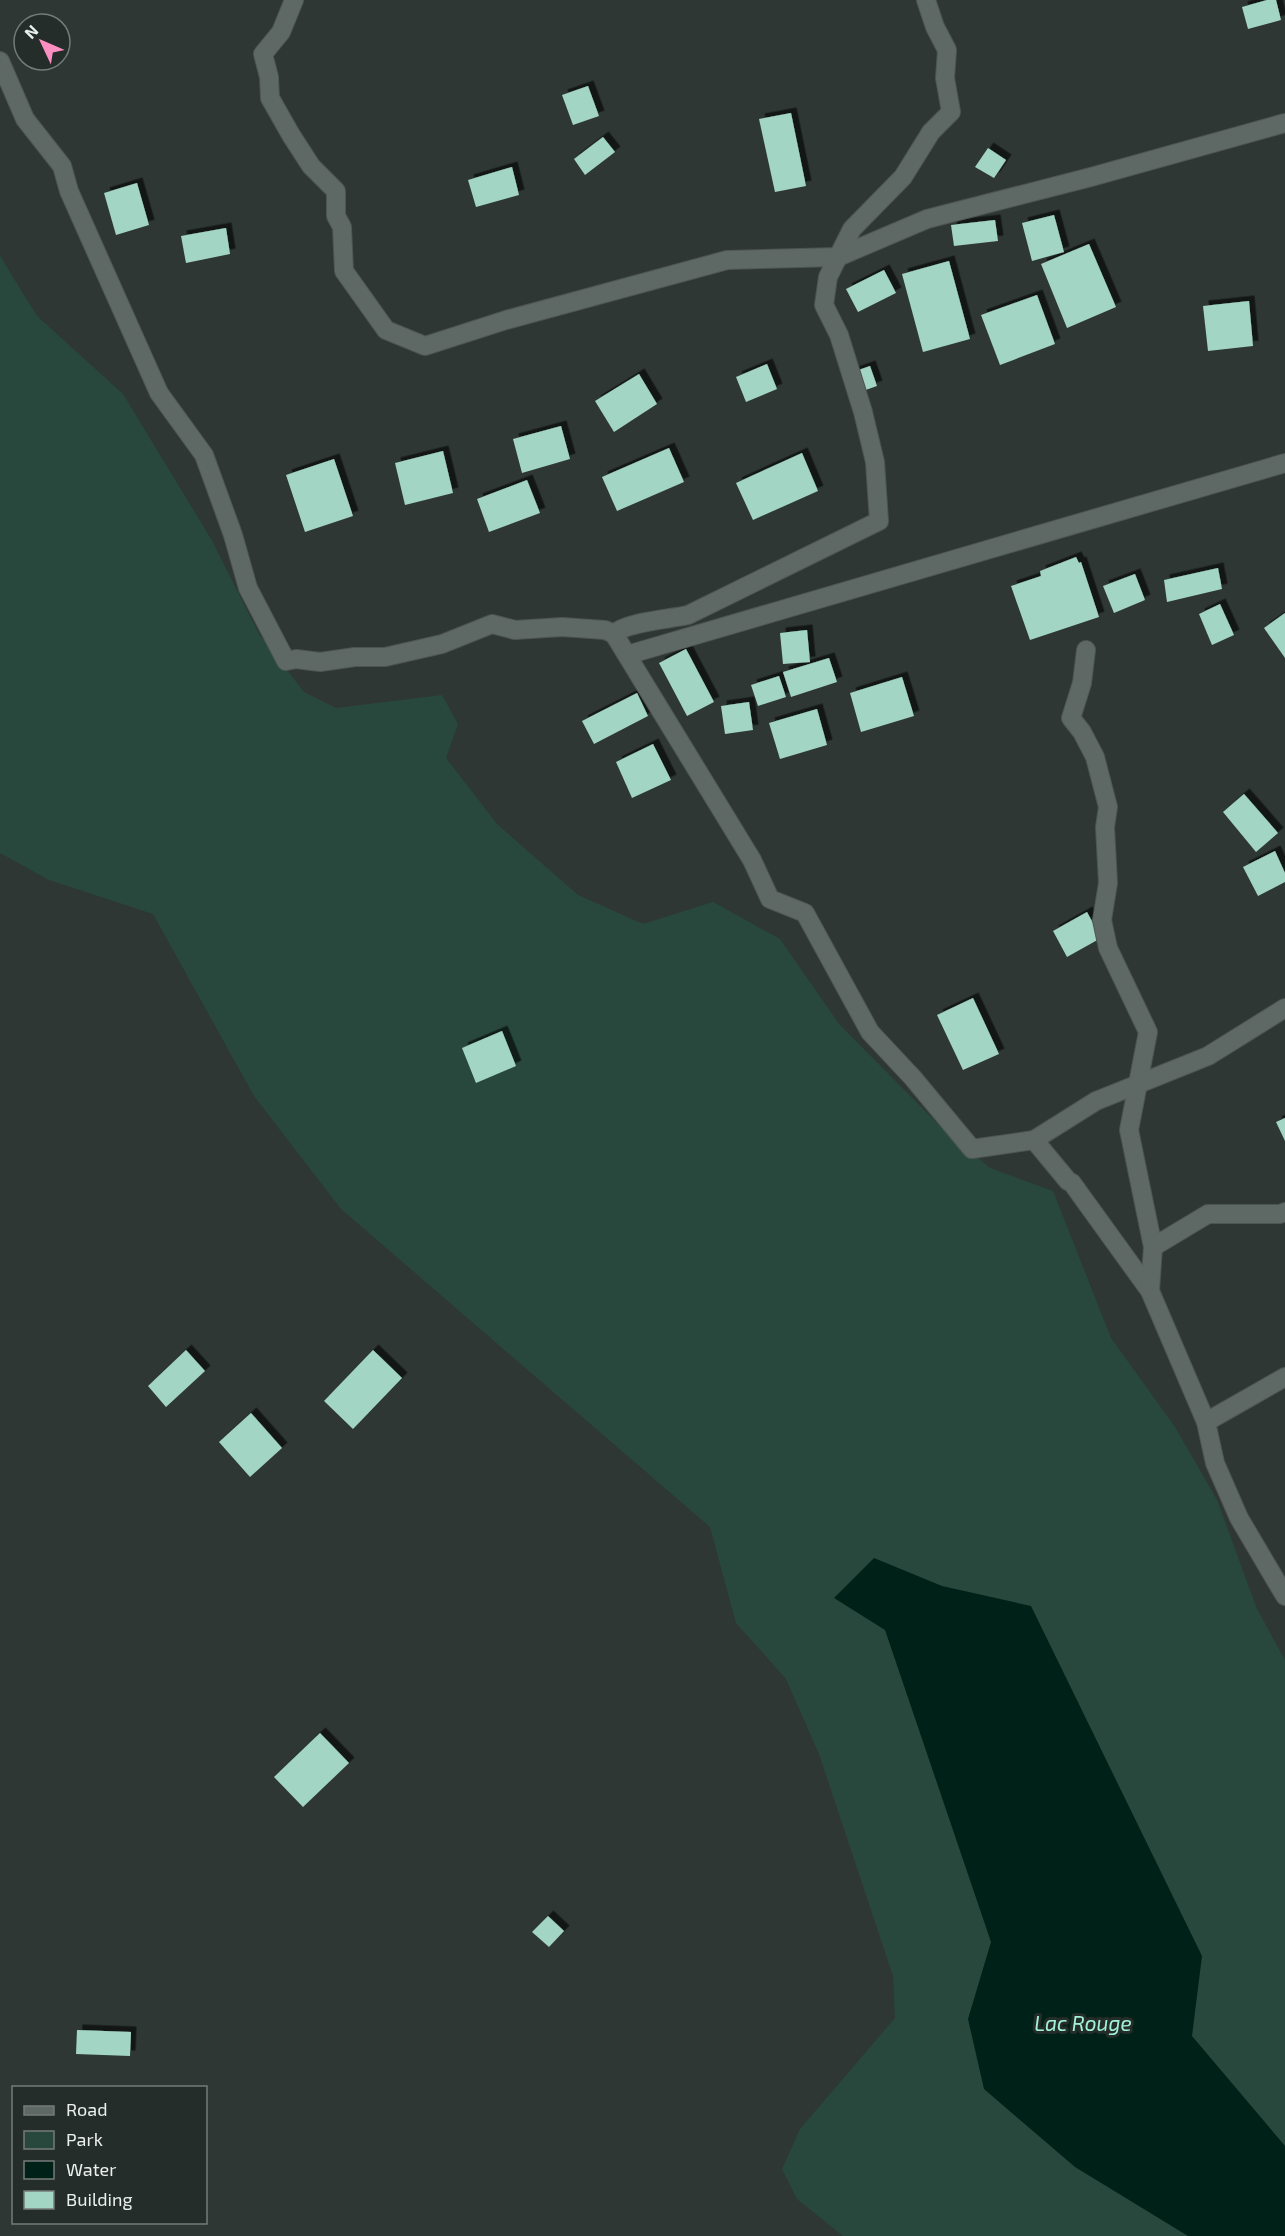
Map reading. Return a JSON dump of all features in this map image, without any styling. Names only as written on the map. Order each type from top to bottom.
[{"type":"street","points":[[294,0],[281,32],[263,54],[269,77],[270,98],[311,166],[336,191],[336,216],[342,227],[344,271],[386,330],[424,346],[506,320],[727,260],[838,256],[927,219],[1091,177],[1285,123]]},
{"type":"street","points":[[614,634],[618,629],[646,621],[668,620],[688,615],[879,521],[875,462],[863,412],[839,335],[824,305],[828,277],[852,230],[903,177],[931,132],[951,112],[945,78],[947,50],[935,27],[926,0]]},
{"type":"street","points":[[0,61],[25,119],[62,166],[69,191],[159,393],[204,455],[233,535],[248,588],[286,661],[296,659],[320,662],[355,657],[385,657],[442,644],[492,624],[515,630],[562,627],[605,630],[614,634],[752,860],[770,899],[805,913],[870,1032],[913,1078],[972,1149],[1034,1140],[1096,1101],[1208,1056],[1285,1008]]},
{"type":"street","points":[[627,655],[1285,463]]},
{"type":"street","points":[[1086,650],[1082,683],[1071,718],[1082,732],[1095,757],[1108,807],[1105,827],[1108,883],[1102,920],[1108,948],[1148,1032],[1129,1130],[1153,1247],[1150,1291]]},
{"type":"street","points":[[1034,1140],[1072,1183],[1150,1291],[1206,1422],[1215,1463],[1239,1518],[1285,1596]]},
{"type":"street","points":[[1153,1247],[1208,1214],[1280,1214],[1285,1212]]},
{"type":"street","points":[[1206,1422],[1285,1377]]},
{"type":"green space","points":[[0,256],[37,316],[123,394],[211,539],[259,634],[304,692],[336,708],[442,695],[458,724],[446,758],[497,824],[578,895],[643,924],[713,902],[780,939],[839,1024],[940,1126],[990,1168],[1053,1191],[1111,1338],[1175,1427],[1217,1500],[1257,1609],[1285,1660],[1285,2236],[843,2236],[797,2199],[782,2169],[800,2129],[895,2018],[893,1976],[819,1754],[786,1679],[736,1623],[710,1527],[341,1209],[254,1096],[153,914],[49,880],[0,853]]},
{"type":"water","name":"Lac Rouge","points":[[874,1558],[942,1586],[1031,1606],[1202,1956],[1192,2036],[1285,2146],[1285,2236],[1188,2236],[1075,2167],[984,2089],[968,2019],[991,1942],[885,1630],[834,1598]]},
{"type":"building","points":[[1267,0],[1276,0],[1281,20],[1248,29],[1242,7]]},
{"type":"building","points":[[588,86],[599,116],[573,125],[562,95]]},
{"type":"building","points":[[791,113],[806,186],[775,192],[759,119]]},
{"type":"building","points":[[603,137],[615,152],[585,175],[574,159]]},
{"type":"building","points":[[988,148],[1006,160],[994,178],[975,167]]},
{"type":"building","points":[[512,167],[519,195],[476,207],[468,180]]},
{"type":"building","points":[[137,183],[149,225],[116,235],[104,193]]},
{"type":"building","points":[[1054,215],[1064,252],[1032,261],[1022,223]]},
{"type":"building","points":[[995,220],[998,241],[954,246],[951,225]]},
{"type":"building","points":[[226,228],[230,254],[186,263],[181,236]]},
{"type":"building","points":[[1089,244],[1116,307],[1067,328],[1041,264]]},
{"type":"building","points":[[949,261],[970,339],[923,352],[902,274]]},
{"type":"building","points":[[884,270],[896,293],[858,312],[846,289]]},
{"type":"building","points":[[1037,295],[1055,344],[1000,365],[981,315]]},
{"type":"building","points":[[1249,301],[1253,346],[1208,351],[1203,306]]},
{"type":"building","points":[[767,364],[777,389],[746,402],[736,377]]},
{"type":"building","points":[[870,366],[877,386],[857,393],[850,373]]},
{"type":"building","points":[[639,374],[657,404],[614,432],[595,401]]},
{"type":"building","points":[[561,426],[570,459],[522,473],[513,439]]},
{"type":"building","points":[[669,448],[684,482],[617,511],[602,477]]},
{"type":"building","points":[[443,451],[453,493],[405,505],[395,463]]},
{"type":"building","points":[[802,453],[818,491],[753,520],[736,483]]},
{"type":"building","points":[[334,459],[353,516],[305,532],[286,475]]},
{"type":"building","points":[[527,480],[540,513],[489,532],[477,499]]},
{"type":"building","points":[[1076,557],[1079,563],[1081,562],[1099,617],[1030,640],[1011,586],[1041,576],[1040,571]]},
{"type":"building","points":[[1218,568],[1222,589],[1167,602],[1164,580]]},
{"type":"building","points":[[1135,574],[1145,600],[1114,613],[1103,586]]},
{"type":"building","points":[[1220,604],[1234,635],[1212,645],[1199,614]]},
{"type":"building","points":[[1285,613],[1285,658],[1264,628]]},
{"type":"building","points":[[807,630],[810,662],[783,664],[780,633]]},
{"type":"building","points":[[686,649],[714,702],[687,716],[659,663]]},
{"type":"building","points":[[829,658],[837,682],[791,697],[783,672]]},
{"type":"building","points":[[779,676],[786,697],[758,706],[751,685]]},
{"type":"building","points":[[902,677],[914,716],[861,732],[850,693]]},
{"type":"building","points":[[637,693],[648,716],[594,744],[582,721]]},
{"type":"building","points":[[749,702],[753,730],[725,734],[721,706]]},
{"type":"building","points":[[817,709],[827,745],[780,759],[769,723]]},
{"type":"building","points":[[653,744],[671,780],[632,798],[616,762]]},
{"type":"building","points":[[1244,794],[1278,833],[1256,852],[1223,812]]},
{"type":"building","points":[[1275,851],[1285,873],[1285,882],[1258,896],[1243,867]]},
{"type":"building","points":[[1087,912],[1101,938],[1067,957],[1053,931]]},
{"type":"building","points":[[973,998],[999,1054],[963,1070],[937,1015]]},
{"type":"building","points":[[502,1031],[516,1066],[476,1083],[462,1048]]},
{"type":"building","points":[[1285,1118],[1285,1141],[1276,1122]]},
{"type":"building","points":[[186,1350],[205,1371],[166,1407],[148,1386]]},
{"type":"building","points":[[373,1350],[402,1378],[353,1429],[324,1401]]},
{"type":"building","points":[[251,1413],[282,1448],[250,1477],[219,1442]]},
{"type":"building","points":[[320,1733],[349,1763],[303,1807],[274,1777]]},
{"type":"building","points":[[548,1916],[564,1931],[549,1947],[532,1932]]},
{"type":"building","points":[[77,2030],[131,2032],[130,2056],[76,2054]]}]
